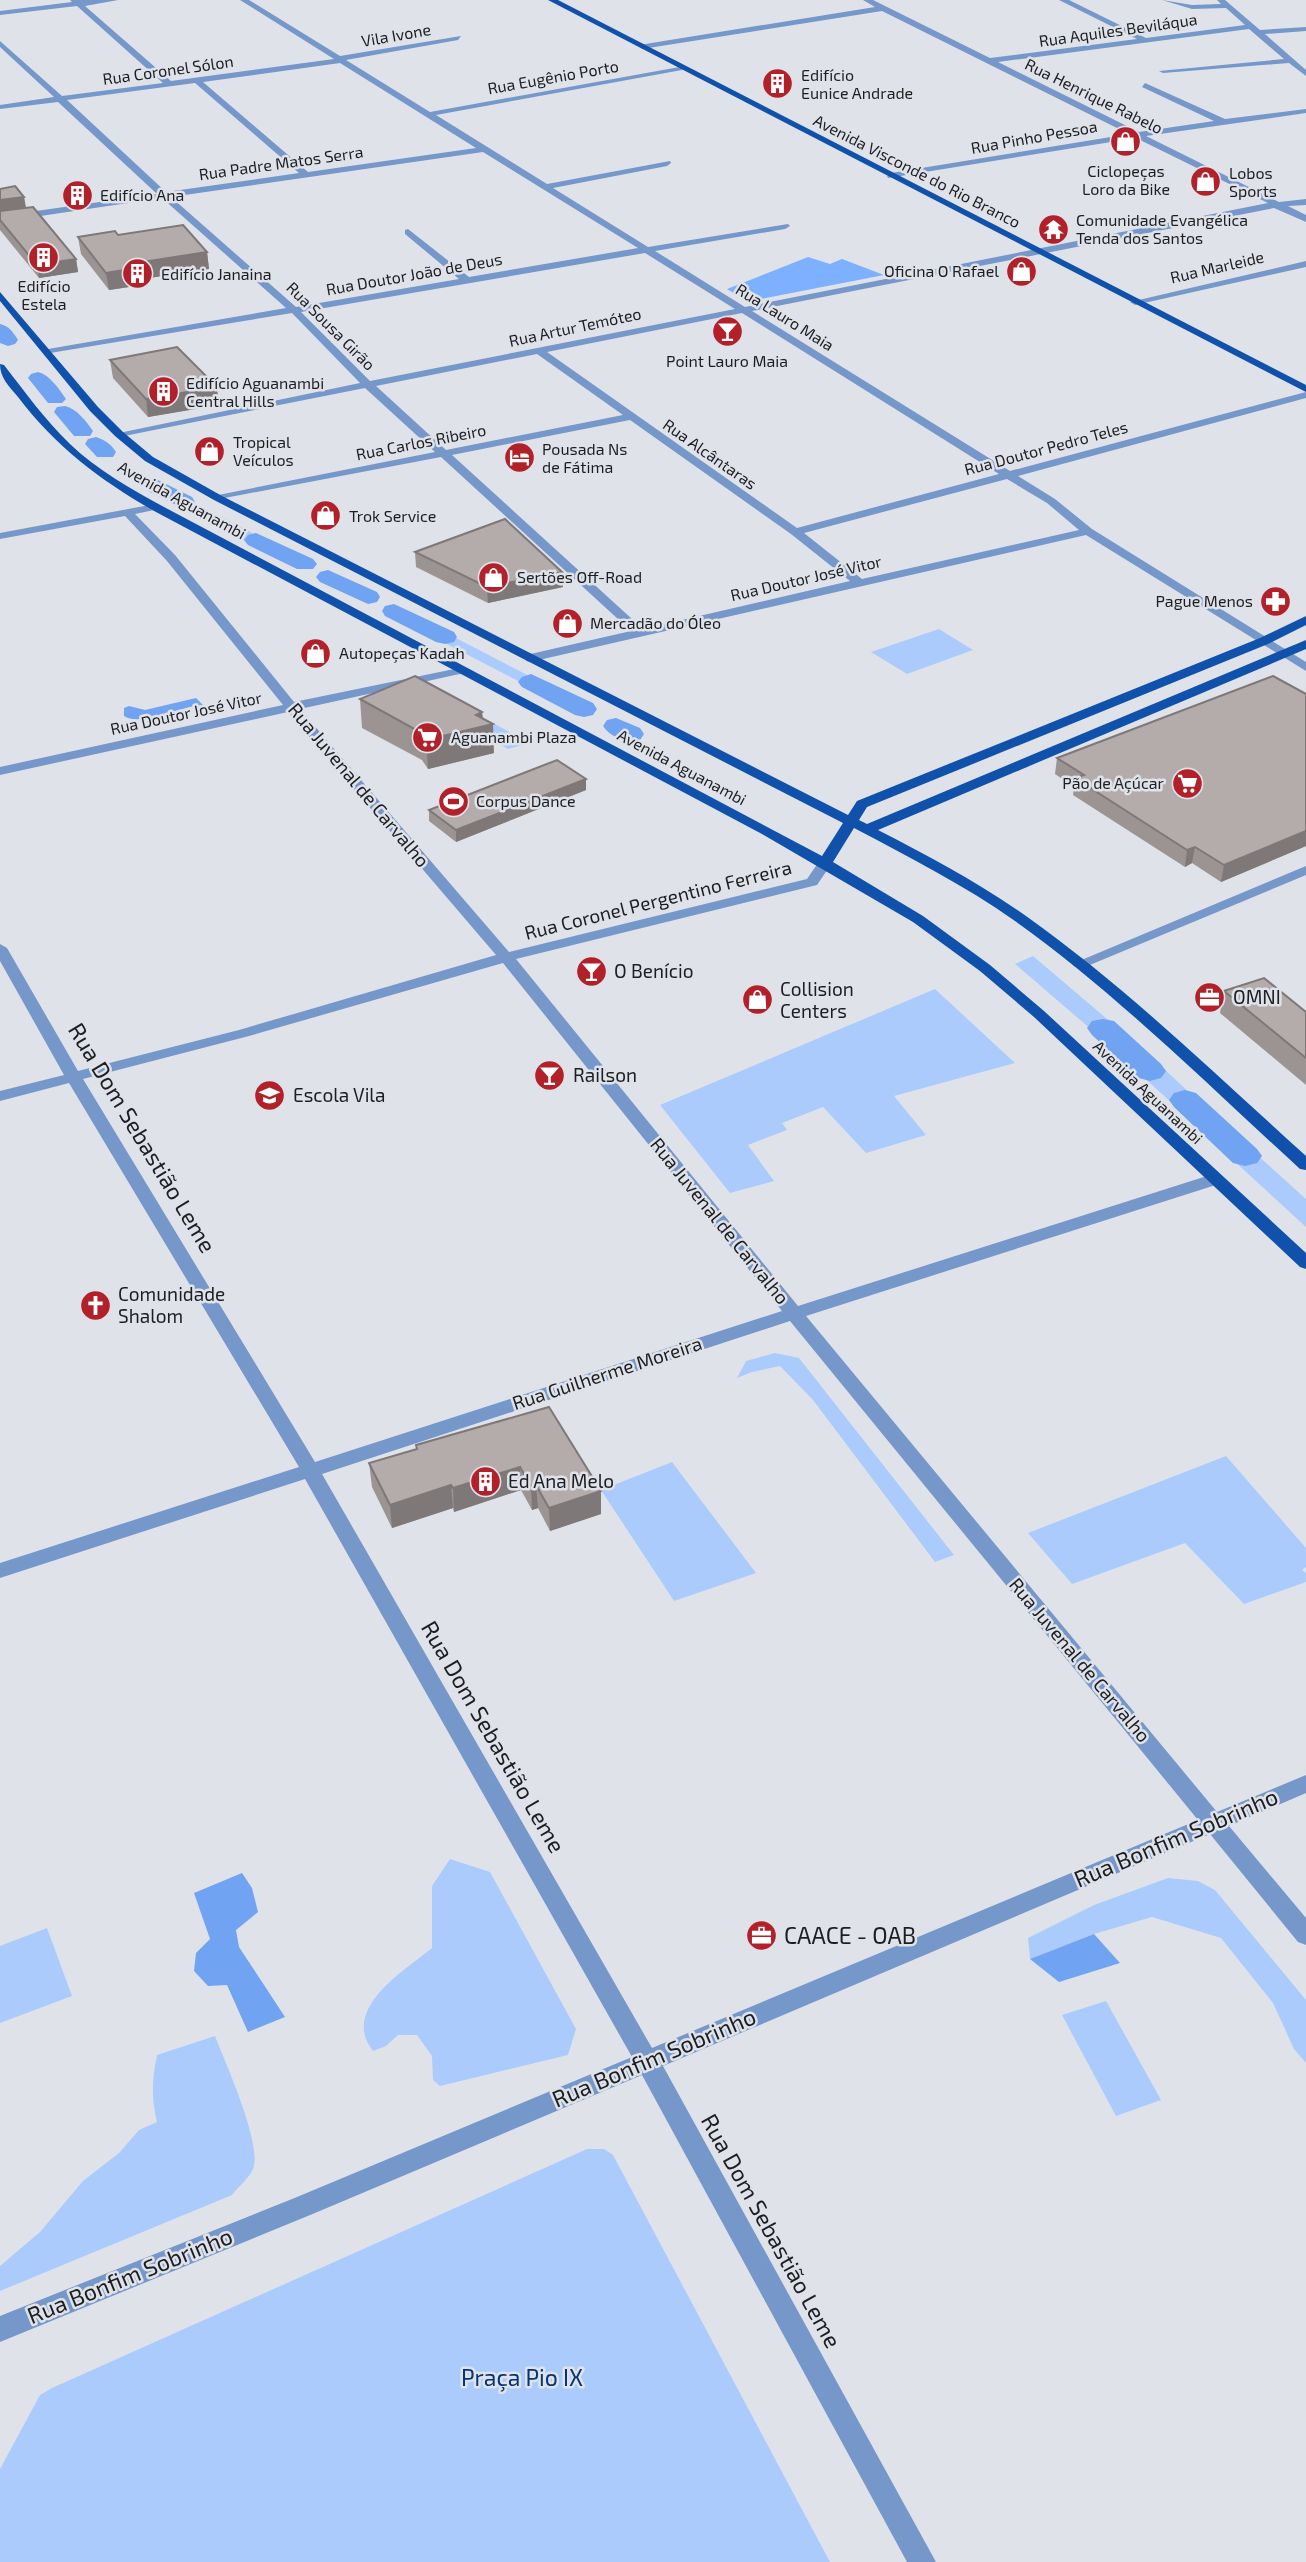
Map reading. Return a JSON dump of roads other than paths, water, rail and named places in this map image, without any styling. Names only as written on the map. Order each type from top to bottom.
[{"type":"main road","name":"Avenida Visconde do Rio Branco","points":[[552,0],[1306,389]]},
{"type":"main road","name":"Avenida Aguanambi","points":[[0,295],[94,409],[149,459],[218,498],[851,822],[973,888],[1031,926],[1080,964],[1306,1165]]},
{"type":"main road","name":"Avenida Aguanambi","points":[[0,367],[60,440],[100,473],[155,508],[825,863],[918,919],[985,968],[1039,1014],[1306,1263]]},
{"type":"main road","name":"Rua Coronel Pergentino Ferreira","points":[[825,863],[862,804],[1264,640],[1306,620]]},
{"type":"main road","points":[[866,830],[1306,644]]},
{"type":"street","points":[[0,13],[77,2],[114,0]]},
{"type":"street","name":"Rua Lauro Maia","points":[[244,0],[1051,501],[1088,531],[1306,667]]},
{"type":"street","name":"Rua Henrique Rabelo","points":[[867,0],[1306,219]]},
{"type":"street","points":[[1063,0],[1145,40]]},
{"type":"street","points":[[1166,0],[1192,7],[1229,6]]},
{"type":"street","points":[[1221,0],[1306,74]]},
{"type":"street","points":[[77,2],[169,84]]},
{"type":"street","points":[[642,47],[884,8]]},
{"type":"street","name":"Rua Aquiles Beviláqua","points":[[989,61],[1251,26]]},
{"type":"street","points":[[1259,32],[1306,29]]},
{"type":"street","name":"Vila Ivone","points":[[339,60],[458,38]]},
{"type":"street","name":"Rua Sousa Girão","points":[[0,43],[165,196],[294,310],[368,385],[640,634]]},
{"type":"street","name":"Rua Coronel Sólon","points":[[0,107],[339,60]]},
{"type":"street","points":[[1163,71],[1289,61]]},
{"type":"street","name":"Rua Eugênio Porto","points":[[430,114],[681,68]]},
{"type":"street","points":[[196,80],[306,175]]},
{"type":"street","points":[[1145,85],[1222,121]]},
{"type":"street","name":"Rua Pinho Pessoa","points":[[891,176],[1137,134],[1306,111]]},
{"type":"street","name":"Rua Padre Matos Serra","points":[[0,219],[484,149]]},
{"type":"street","points":[[545,187],[667,163]]},
{"type":"street","name":"Rua Artur Temóteo","points":[[119,434],[1037,250],[1274,205],[1306,202]]},
{"type":"street","name":"Rua Doutor João de Deus","points":[[48,352],[785,226]]},
{"type":"street","points":[[408,232],[468,281]]},
{"type":"street","name":"Rua Marleide","points":[[1135,302],[1306,264]]},
{"type":"street","name":"Rua Alcântaras","points":[[539,351],[795,532],[861,584]]},
{"type":"street","name":"Rua Doutor Pedro Teles","points":[[795,532],[1306,395]]},
{"type":"street","name":"Rua Carlos Ribeiro","points":[[218,498],[630,416]]},
{"type":"street","points":[[0,536],[155,508]]},
{"type":"street","name":"Rua Juvenal de Carvalho","points":[[128,513],[171,558],[292,708],[506,957],[1306,1935]]},
{"type":"street","name":"Rua Doutor José Vitor","points":[[530,658],[1088,531]]},
{"type":"street","name":"Rua Doutor José Vitor","points":[[0,771],[460,670]]},
{"type":"street","name":"Rua Coronel Pergentino Ferreira","points":[[0,1096],[244,1033],[506,957],[813,882],[825,863]]},
{"type":"street","points":[[1080,964],[1302,877]]},
{"type":"street","name":"Rua Dom Sebastião Leme","points":[[0,948],[73,1077],[92,1104],[310,1470],[647,2060],[922,2562]]},
{"type":"street","name":"Rua Guilherme Moreira","points":[[0,1571],[794,1312],[1216,1179]]},
{"type":"street","name":"Rua Bonfim Sobrinho","points":[[0,2329],[306,2205],[1306,1784]]},
{"type":"waterway","points":[[0,330],[8,340]]},
{"type":"waterway","points":[[38,378],[55,399]]},
{"type":"waterway","points":[[65,412],[82,431]]},
{"type":"waterway","points":[[96,444],[105,452]]},
{"type":"waterway","points":[[156,486],[184,502]]},
{"type":"waterway","points":[[256,540],[305,564]]},
{"type":"waterway","points":[[328,577],[368,597]]},
{"type":"waterway","points":[[394,611],[445,637]]},
{"type":"waterway","points":[[531,682],[584,709]]},
{"type":"waterway","points":[[616,726],[631,734]]},
{"type":"waterway","points":[[1103,1028],[1150,1071]]},
{"type":"waterway","points":[[1185,1100],[1245,1156]]},
{"type":"place","name":"Edifício Eunice Andrade","points":[[778,84]]},
{"type":"place","name":"Ciclopeças Loro da Bike","points":[[1126,142]]},
{"type":"place","name":"Lobos Sports","points":[[1206,182]]},
{"type":"place","name":"Edifício Ana","points":[[77,195]]},
{"type":"place","name":"Comunidade Evangélica Tenda dos Santos","points":[[1053,229]]},
{"type":"place","name":"Edifício Estela","points":[[44,257]]},
{"type":"place","name":"Oficina O Rafael","points":[[1022,271]]},
{"type":"place","name":"Edifício Janaina","points":[[138,274]]},
{"type":"place","name":"Point Lauro Maia","points":[[727,332]]},
{"type":"place","name":"Edifício Aguanambi Central Hills","points":[[163,392]]},
{"type":"place","name":"Tropical Veículos","points":[[210,451]]},
{"type":"place","name":"Pousada Ns de Fátima","points":[[519,458]]},
{"type":"place","name":"Trok Service","points":[[326,516]]},
{"type":"place","name":"Sertões Off-Road","points":[[494,577]]},
{"type":"place","name":"Pague Menos","points":[[1276,601]]},
{"type":"place","name":"Mercadão do Óleo","points":[[567,623]]},
{"type":"place","name":"Autopeças Kadah","points":[[316,653]]},
{"type":"place","name":"Aguanambi Plaza","points":[[428,737]]},
{"type":"place","name":"Pão de Açúcar","points":[[1187,783]]},
{"type":"place","name":"Corpus Dance","points":[[453,801]]},
{"type":"place","name":"O Benício","points":[[591,971]]},
{"type":"place","name":"OMNI","points":[[1210,997]]},
{"type":"place","name":"Collision Centers","points":[[757,1000]]},
{"type":"place","name":"Railson","points":[[550,1075]]},
{"type":"place","name":"Escola Vila","points":[[270,1095]]},
{"type":"place","name":"Comunidade Shalom","points":[[95,1305]]},
{"type":"place","name":"Ed Ana Melo","points":[[485,1481]]},
{"type":"place","name":"CAACE - OAB","points":[[761,1936]]},
{"type":"park label","name":"Praça Pio IX","points":[[522,2378]]}]
